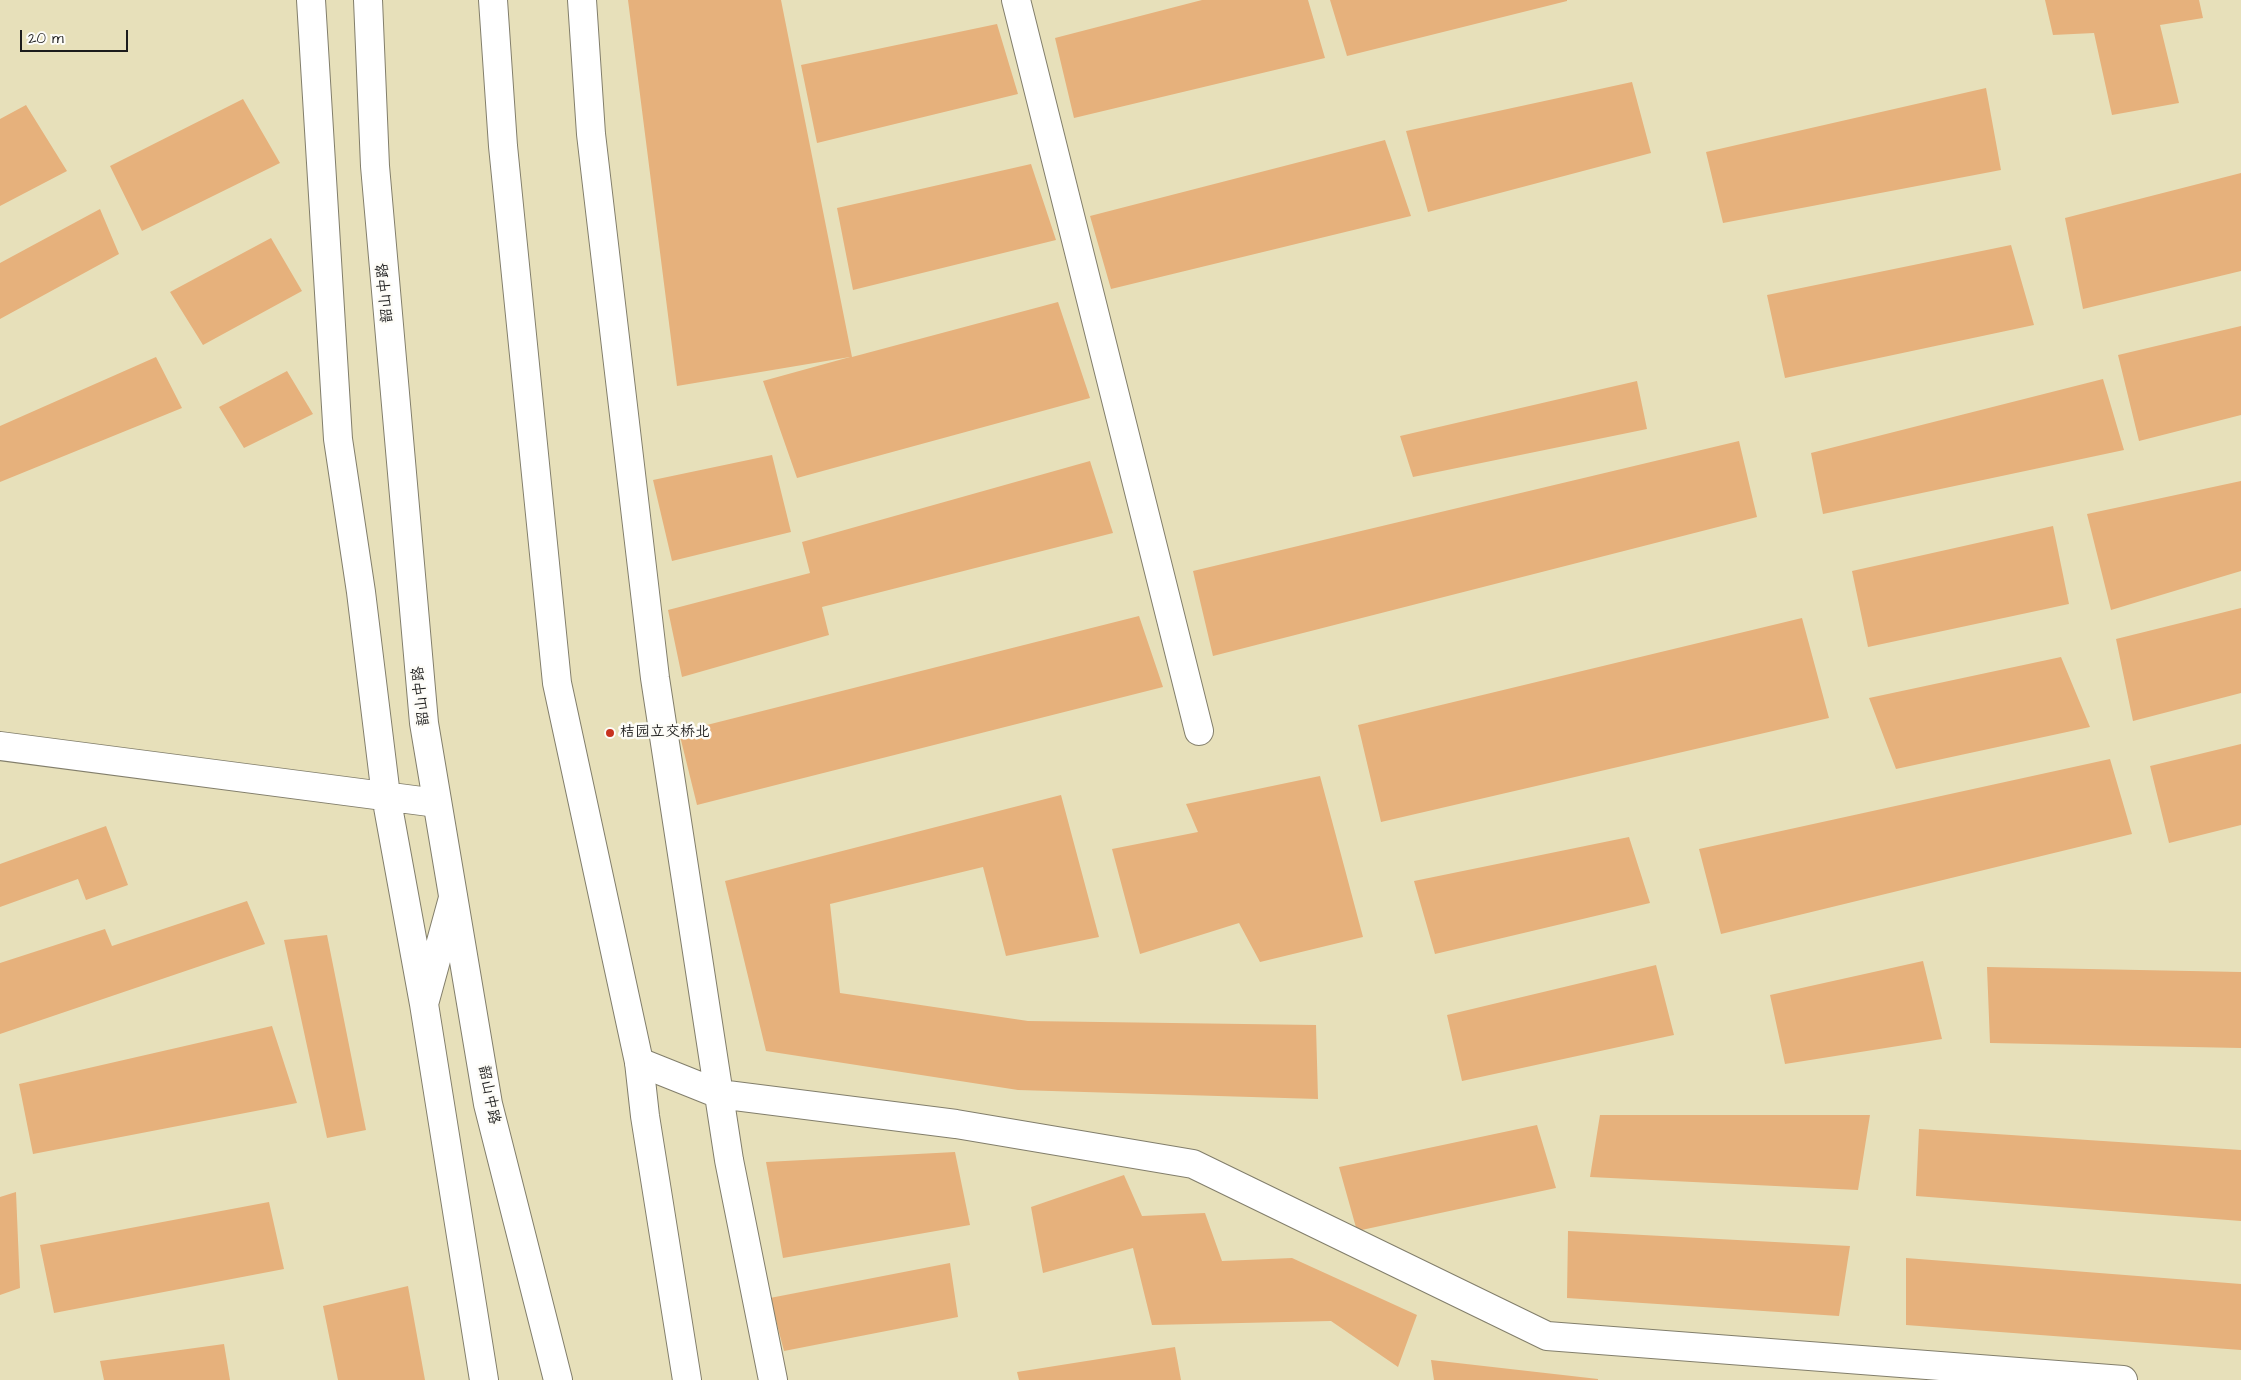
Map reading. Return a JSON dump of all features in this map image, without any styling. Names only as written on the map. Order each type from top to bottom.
[{"type":"street","points":[[311,0],[338,439],[361,592],[386,796],[424,1004],[484,1380]]},
{"type":"street","name":"韶山中路","points":[[368,0],[375,166],[424,723],[488,1104],[558,1380]]},
{"type":"street","points":[[493,0],[504,156],[556,683],[639,1062],[645,1116],[686,1380]]},
{"type":"street","points":[[582,0],[591,134],[654,668],[729,1160],[773,1380]]},
{"type":"street","points":[[1016,0],[1199,731]]},
{"type":"street","points":[[0,746],[437,803]]},
{"type":"street","points":[[424,1004],[453,898]]},
{"type":"street","points":[[639,1062],[719,1094],[956,1124],[1193,1164],[1547,1336],[2123,1380]]},
{"type":"building","points":[[628,0],[781,0],[852,357],[1058,302],[1090,398],[797,478],[763,381],[850,357],[677,386]]},
{"type":"building","points":[[1202,0],[1308,0],[1325,58],[1074,118],[1055,38]]},
{"type":"building","points":[[1330,0],[1567,0],[1567,1],[1347,56]]},
{"type":"building","points":[[2045,0],[2199,0],[2203,18],[2160,25],[2179,103],[2112,115],[2094,33],[2053,35]]},
{"type":"building","points":[[997,24],[1018,94],[817,143],[801,65]]},
{"type":"building","points":[[1632,82],[1651,153],[1428,212],[1406,131]]},
{"type":"building","points":[[1986,88],[2001,170],[1723,223],[1706,152]]},
{"type":"building","points":[[243,99],[280,163],[142,231],[110,166]]},
{"type":"building","points":[[26,105],[67,171],[0,206],[0,119]]},
{"type":"building","points":[[1385,140],[1411,216],[1111,289],[1090,216]]},
{"type":"building","points":[[1031,164],[1056,240],[853,290],[837,208]]},
{"type":"building","points":[[2241,173],[2241,271],[2083,309],[2065,218]]},
{"type":"building","points":[[100,209],[119,254],[0,319],[0,263]]},
{"type":"building","points":[[271,238],[302,291],[203,345],[170,292]]},
{"type":"building","points":[[2011,245],[2034,325],[1785,378],[1767,295]]},
{"type":"building","points":[[2241,326],[2241,415],[2139,441],[2118,355]]},
{"type":"building","points":[[156,357],[182,408],[0,482],[0,426]]},
{"type":"building","points":[[287,371],[313,414],[244,448],[219,407]]},
{"type":"building","points":[[2103,379],[2124,450],[1823,514],[1811,453]]},
{"type":"building","points":[[1637,381],[1647,429],[1413,477],[1400,436]]},
{"type":"building","points":[[1739,441],[1757,517],[1213,656],[1193,571]]},
{"type":"building","points":[[772,455],[791,532],[672,561],[653,480]]},
{"type":"building","points":[[1090,461],[1113,533],[822,607],[829,635],[682,677],[668,610],[810,573],[802,542]]},
{"type":"building","points":[[2241,481],[2241,571],[2111,610],[2087,514]]},
{"type":"building","points":[[2053,526],[2069,604],[1868,647],[1852,571]]},
{"type":"building","points":[[2241,608],[2241,693],[2133,721],[2116,639]]},
{"type":"building","points":[[1139,616],[1163,687],[697,805],[679,732]]},
{"type":"building","points":[[1802,618],[1829,718],[1381,822],[1358,725]]},
{"type":"building","points":[[2061,657],[2090,727],[1896,769],[1869,698]]},
{"type":"building","points":[[2241,744],[2241,825],[2169,843],[2150,766]]},
{"type":"building","points":[[2110,759],[2132,834],[1721,934],[1699,849]]},
{"type":"building","points":[[1320,776],[1363,937],[1260,962],[1239,923],[1140,954],[1112,849],[1198,832],[1186,804]]},
{"type":"building","points":[[1061,795],[1099,937],[1006,956],[983,867],[830,904],[840,993],[1028,1021],[1316,1025],[1318,1099],[1018,1090],[766,1051],[725,881]]},
{"type":"building","points":[[106,826],[128,885],[86,900],[78,879],[0,907],[0,864]]},
{"type":"building","points":[[1629,837],[1650,903],[1435,954],[1414,881]]},
{"type":"building","points":[[247,901],[265,944],[0,1034],[0,963],[105,929],[112,946]]},
{"type":"building","points":[[327,935],[366,1130],[327,1138],[284,940]]},
{"type":"building","points":[[1923,961],[1942,1039],[1785,1064],[1770,995]]},
{"type":"building","points":[[1656,965],[1674,1035],[1462,1081],[1447,1015]]},
{"type":"building","points":[[1987,967],[2241,972],[2241,1048],[1990,1043]]},
{"type":"building","points":[[272,1026],[297,1103],[33,1154],[19,1084]]},
{"type":"building","points":[[1600,1115],[1870,1115],[1858,1190],[1590,1177]]},
{"type":"building","points":[[1537,1125],[1556,1188],[1357,1231],[1339,1167]]},
{"type":"building","points":[[1919,1129],[2241,1150],[2241,1221],[1916,1196]]},
{"type":"building","points":[[955,1152],[970,1225],[783,1258],[766,1162]]},
{"type":"building","points":[[1124,1175],[1142,1216],[1205,1213],[1222,1261],[1292,1258],[1417,1315],[1398,1367],[1331,1321],[1152,1325],[1133,1248],[1043,1273],[1031,1207]]},
{"type":"building","points":[[16,1192],[20,1288],[0,1295],[0,1197]]},
{"type":"building","points":[[269,1202],[284,1269],[54,1313],[40,1245]]},
{"type":"building","points":[[1568,1231],[1850,1246],[1839,1316],[1567,1298]]},
{"type":"building","points":[[1906,1258],[2241,1284],[2241,1350],[1906,1325]]},
{"type":"building","points":[[950,1263],[958,1317],[784,1351],[770,1298]]},
{"type":"building","points":[[408,1286],[425,1380],[338,1380],[323,1306]]},
{"type":"building","points":[[224,1344],[230,1380],[104,1380],[100,1361]]},
{"type":"building","points":[[1175,1347],[1181,1380],[1019,1380],[1017,1372]]},
{"type":"building","points":[[1431,1360],[1598,1379],[1598,1380],[1434,1380]]},
{"type":"place","name":"桔园立交桥北","points":[[610,733]]}]
